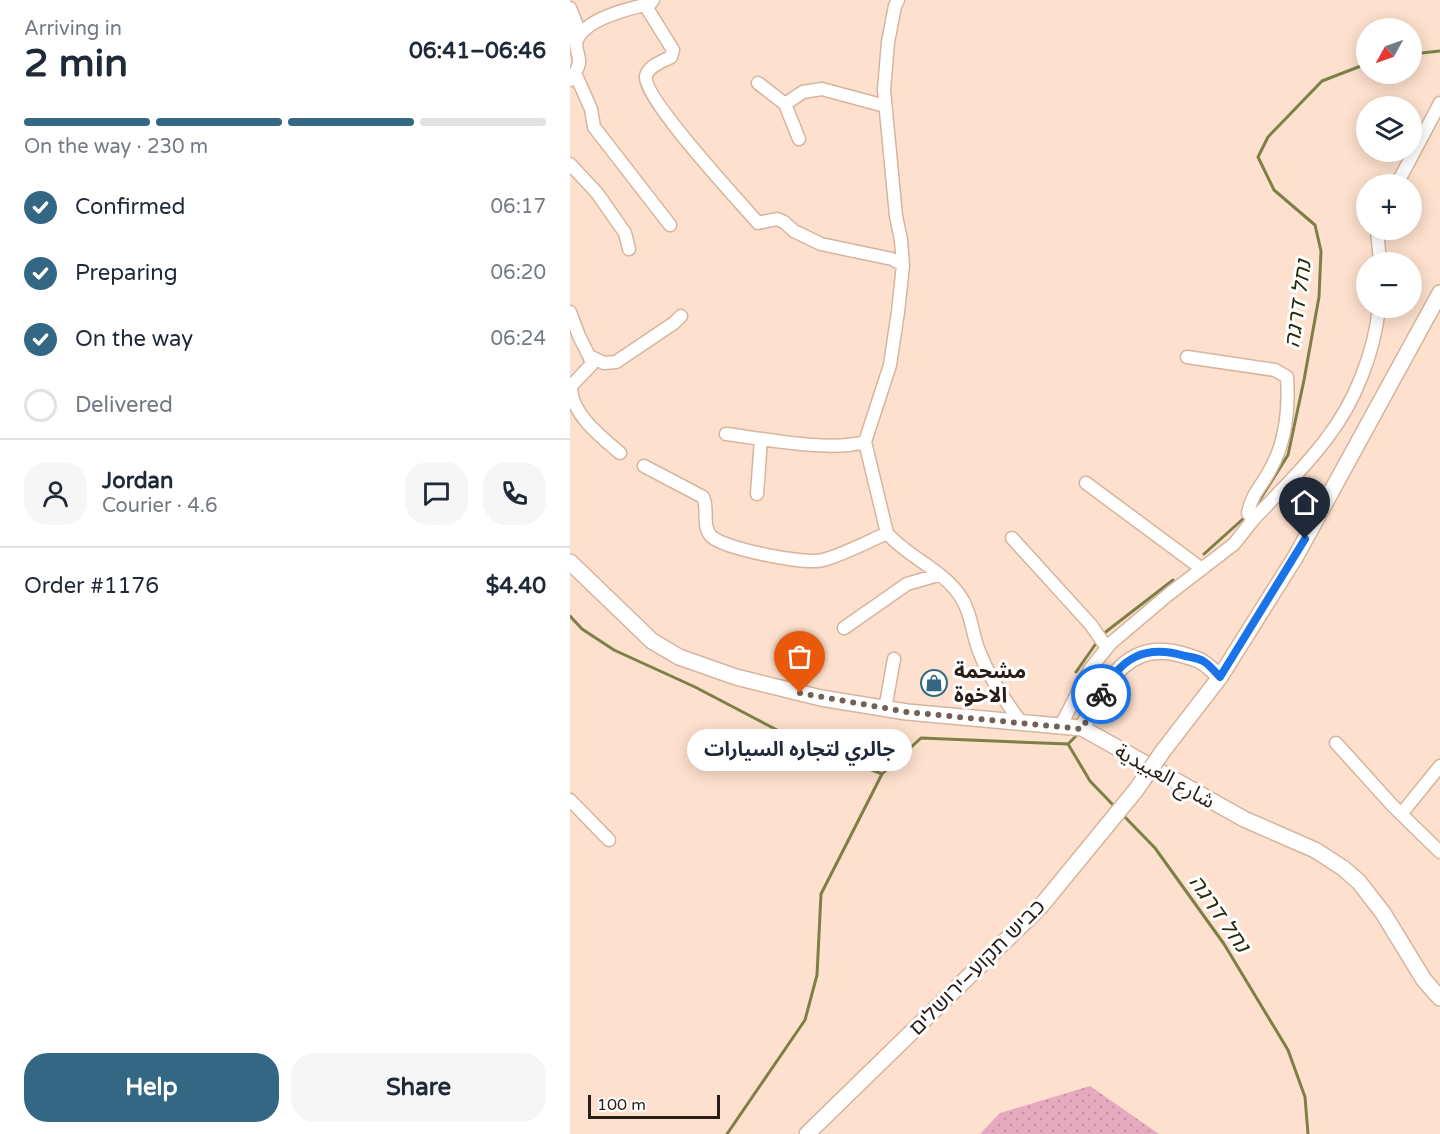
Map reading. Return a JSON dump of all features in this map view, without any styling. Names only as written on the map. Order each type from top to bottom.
[{"type":"main road","points":[[1082,729],[1108,681],[1128,660],[1142,654],[1166,651],[1203,661],[1220,677],[1296,556],[1440,293]]},
{"type":"main road","name":"شارع العبيدية","points":[[570,562],[651,641],[679,657],[736,677],[821,698],[885,708],[1082,729],[1244,819],[1315,850],[1342,868],[1359,882],[1383,914],[1424,980],[1440,998]]},
{"type":"main road","name":"כביש תקוע–ירושלים","points":[[807,1134],[1041,906],[1136,790],[1220,677]]},
{"type":"street","points":[[573,42],[593,24],[649,2],[673,50],[671,57],[649,69],[646,74],[646,80],[654,97],[696,153],[758,223],[777,219],[821,244],[892,259],[903,265]]},
{"type":"street","points":[[894,2],[884,90],[903,265],[890,365],[865,442],[887,533],[896,544],[956,590],[963,600],[978,650],[998,690],[1021,722]]},
{"type":"street","points":[[570,8],[576,23],[573,42],[579,62],[573,77],[591,109],[594,127],[670,225]]},
{"type":"street","points":[[758,83],[785,104],[799,139]]},
{"type":"street","points":[[785,104],[803,92],[822,89],[885,106]]},
{"type":"street","points":[[1402,174],[1440,103]]},
{"type":"street","points":[[570,164],[597,193],[625,233],[629,249]]},
{"type":"street","points":[[570,312],[592,364],[571,386],[571,394],[588,425],[620,453]]},
{"type":"street","points":[[590,356],[604,363],[616,362],[681,316]]},
{"type":"street","points":[[1060,725],[1090,669],[1107,648],[1161,601],[1234,544],[1253,520],[1306,464],[1340,421],[1367,361],[1378,318]]},
{"type":"street","points":[[1187,357],[1275,370],[1287,377],[1289,404],[1283,434],[1272,467],[1251,498],[1248,513],[1253,520]]},
{"type":"street","points":[[726,434],[850,446],[865,442]]},
{"type":"street","points":[[757,494],[761,439]]},
{"type":"street","points":[[644,465],[703,497],[706,503],[707,529],[712,537],[735,547],[787,559],[821,561],[887,533]]},
{"type":"street","points":[[1086,483],[1202,569]]},
{"type":"street","points":[[1012,538],[1091,626],[1107,648]]},
{"type":"street","points":[[844,628],[907,584],[938,575]]},
{"type":"street","points":[[885,708],[894,659]]},
{"type":"street","points":[[1336,743],[1440,852]]},
{"type":"street","points":[[1402,813],[1440,766]]},
{"type":"street","points":[[570,800],[609,840]]},
{"type":"shaded area","points":[[1090,1086],[1159,1134],[980,1134],[1000,1113]]},
{"type":"waterway","name":"נחל דרגה","points":[[1422,53],[1440,51]]},
{"type":"waterway","name":"נחל דרגה","points":[[1256,506],[1288,455],[1319,297],[1321,251],[1315,225],[1274,190],[1258,157],[1268,137],[1322,81],[1356,68]]},
{"type":"waterway","name":"נחל דרגה","points":[[1204,554],[1244,518]]},
{"type":"waterway","name":"נחל דרגה","points":[[1103,634],[1173,580]]},
{"type":"waterway","points":[[570,616],[582,629],[614,650],[695,687],[798,741],[882,774]]},
{"type":"waterway","name":"נחל דרגה","points":[[1076,672],[1097,642]]},
{"type":"waterway","name":"נחל דרגה","points":[[1076,736],[1068,744],[1090,781],[1115,807]]},
{"type":"waterway","points":[[727,1134],[805,1020],[817,975],[821,894],[882,774],[921,738],[1068,744]]},
{"type":"waterway","name":"נחל דרגה","points":[[1122,814],[1155,848],[1224,944],[1288,1050],[1305,1097],[1308,1134]]},
{"type":"way so far","points":[[800,693],[907,712],[1060,725],[1082,729],[1101,694]]},
{"type":"place","name":"مشحمة الاخوة","points":[[934,683]]},
{"type":"place","name":"جالري لتجاره السيارات","points":[[800,693]]},
{"type":"route","points":[[1101,694],[1108,681],[1128,660],[1142,654],[1166,651],[1203,661],[1220,677],[1305,539]]}]
